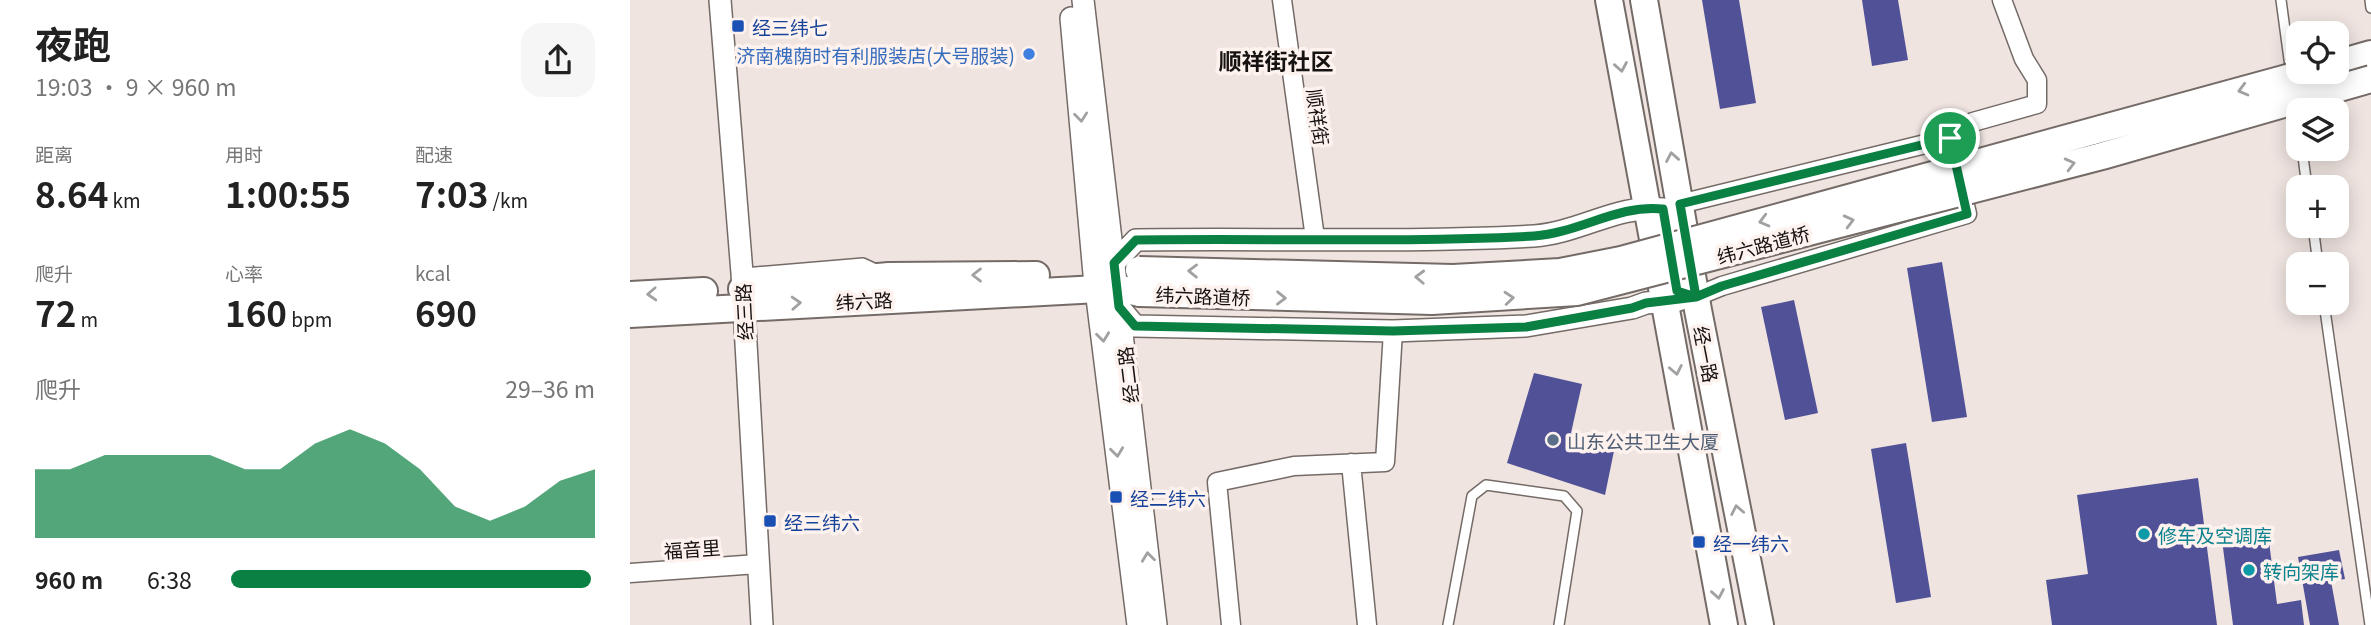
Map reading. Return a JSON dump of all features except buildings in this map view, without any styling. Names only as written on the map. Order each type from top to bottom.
[{"type":"main road","name":"经一路","points":[[1609,0],[1724,625]]},
{"type":"main road","name":"经一路","points":[[1644,0],[1696,297],[1760,625]]},
{"type":"main road","points":[[2349,60],[2371,54]]},
{"type":"main road","name":"纬六路道桥","points":[[1117,282],[1452,278],[1560,272],[1620,260],[1801,212],[2286,78]]},
{"type":"main road","name":"纬六路道桥","points":[[1117,282],[1432,301],[1577,292],[2102,156],[2371,79]]},
{"type":"main road","name":"纬六路","points":[[630,295],[742,289],[889,276],[1117,282]]},
{"type":"main road","name":"纬六路","points":[[630,314],[742,289],[1117,282]]},
{"type":"street","name":"经三路","points":[[720,0],[742,289],[762,625]]},
{"type":"street","name":"经二路","points":[[1069,0],[1117,282],[1138,625]]},
{"type":"street","name":"经二路","points":[[1083,0],[1156,625]]},
{"type":"street","name":"顺祥街","points":[[1282,0],[1315,239]]},
{"type":"street","points":[[1680,204],[1950,138],[1973,122],[2037,104],[2037,80],[2024,59],[2002,0]]},
{"type":"street","points":[[1696,297],[1677,291],[1663,209],[1647,208],[1630,208],[1618,215],[1539,236],[1432,240],[1136,240],[1117,282],[1135,326],[1393,331],[1526,327],[1632,308],[1646,303],[1696,297],[1722,286],[1967,214],[1950,138]]},
{"type":"street","points":[[1231,625],[1217,482],[1294,466],[1385,462],[1393,331]]},
{"type":"street","points":[[1351,463],[1367,625]]},
{"type":"street","name":"福音里","points":[[630,573],[758,565]]},
{"type":"lane","points":[[2281,0],[2295,98]]},
{"type":"lane","points":[[2370,0],[2371,8]]},
{"type":"lane","points":[[2326,315],[2370,625]]},
{"type":"lane","points":[[1448,625],[1472,496],[1486,485],[1564,496],[1577,511],[1559,625]]},
{"type":"place","name":"经三纬七","points":[[738,26]]},
{"type":"place","name":"济南槐荫时有利服装店(大号服装)","points":[[1029,54]]},
{"type":"place","name":"山东公共卫生大厦","points":[[1553,440]]},
{"type":"place","name":"经二纬六","points":[[1116,497]]},
{"type":"place","name":"经三纬六","points":[[770,521]]},
{"type":"place","name":"修车及空调库","points":[[2144,534]]},
{"type":"place","name":"经一纬六","points":[[1699,542]]},
{"type":"place","name":"转向架库","points":[[2249,570]]},
{"type":"district","name":"顺祥街社区","points":[[1276,60]]},
{"type":"route","points":[[1950,138],[1680,204],[1696,297],[1646,303],[1632,308],[1526,327],[1393,331],[1135,326],[1119,307],[1114,263],[1136,240],[1432,240],[1539,236],[1618,215],[1630,208],[1663,209],[1677,291],[1696,297],[1722,286],[1967,214],[1950,138]]}]
